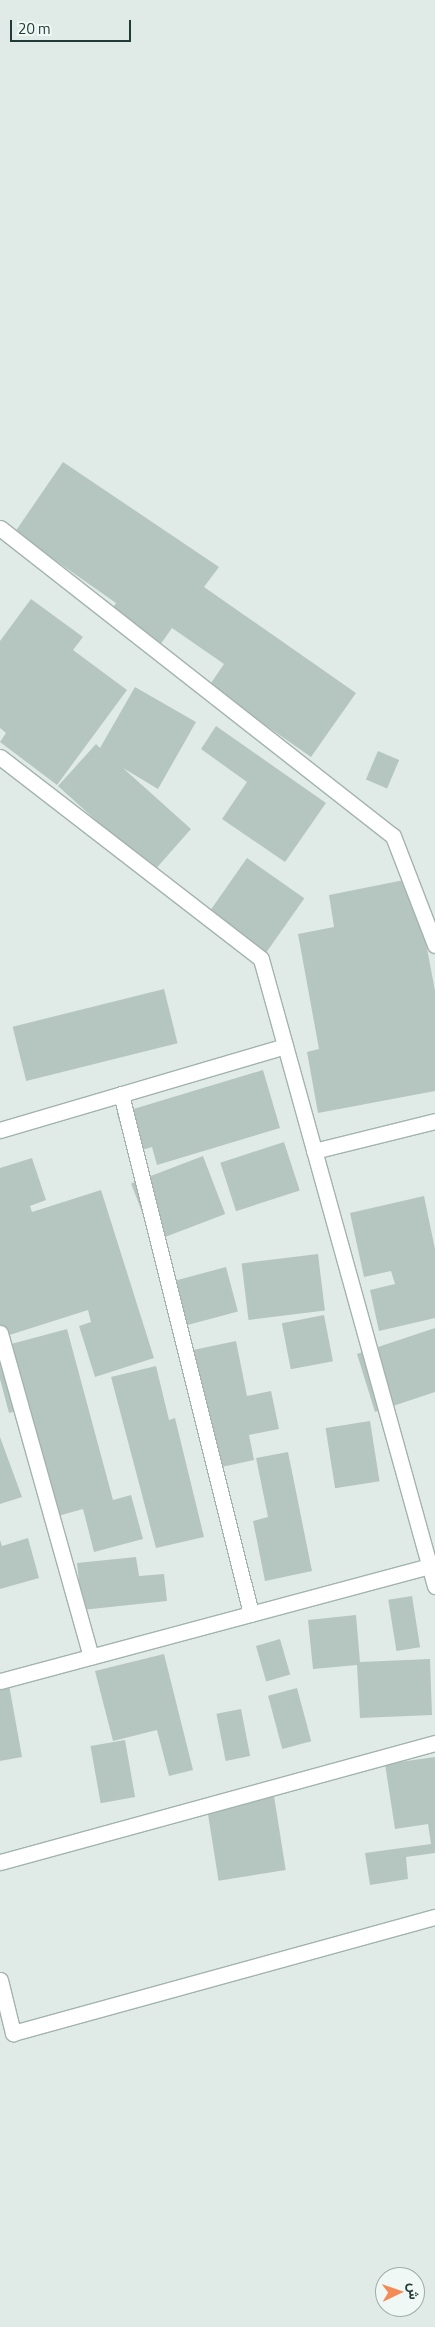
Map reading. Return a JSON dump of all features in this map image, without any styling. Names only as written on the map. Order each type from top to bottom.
[{"type":"street","points":[[0,528],[393,836],[435,945]]},
{"type":"street","points":[[0,758],[261,959],[435,1586]]},
{"type":"street","points":[[0,1130],[285,1046]]},
{"type":"street","points":[[122,1094],[251,1614]]},
{"type":"street","points":[[314,1150],[435,1121]]},
{"type":"street","points":[[0,1334],[91,1656]]},
{"type":"street","points":[[0,1681],[430,1566]]},
{"type":"street","points":[[0,1862],[435,1743]]},
{"type":"street","points":[[0,1980],[13,2033],[435,1917]]},
{"type":"building","points":[[63,462],[219,567],[204,587],[356,693],[311,757],[209,686],[224,664],[172,628],[155,652],[107,617],[116,603],[15,532]]},
{"type":"building","points":[[31,599],[83,637],[73,650],[127,690],[57,785],[0,742],[6,733],[0,728],[0,641]]},
{"type":"building","points":[[135,687],[196,722],[158,789],[123,768],[191,829],[153,872],[58,786],[96,744],[100,748]]},
{"type":"building","points":[[216,726],[326,803],[285,862],[222,819],[247,782],[201,749]]},
{"type":"building","points":[[378,751],[399,760],[387,789],[366,780]]},
{"type":"building","points":[[247,858],[304,898],[259,963],[202,923]]},
{"type":"building","points":[[414,878],[435,991],[435,1091],[318,1113],[307,1052],[319,1049],[298,934],[334,927],[329,895]]},
{"type":"building","points":[[164,989],[178,1043],[26,1081],[13,1027]]},
{"type":"building","points":[[263,1070],[280,1128],[157,1165],[152,1147],[129,1154],[117,1114]]},
{"type":"building","points":[[284,1142],[300,1191],[236,1211],[220,1163]]},
{"type":"building","points":[[203,1156],[225,1214],[153,1241],[131,1184]]},
{"type":"building","points":[[32,1158],[46,1200],[30,1206],[32,1212],[101,1190],[154,1358],[95,1377],[79,1326],[91,1322],[88,1310],[0,1338],[0,1168]]},
{"type":"building","points":[[424,1196],[435,1249],[435,1318],[379,1331],[370,1290],[395,1284],[391,1271],[364,1277],[350,1213]]},
{"type":"building","points":[[318,1254],[325,1311],[249,1320],[242,1263]]},
{"type":"building","points":[[226,1267],[238,1311],[186,1325],[174,1281]]},
{"type":"building","points":[[324,1315],[333,1361],[291,1369],[282,1323]]},
{"type":"building","points":[[435,1328],[435,1392],[375,1412],[357,1354]]},
{"type":"building","points":[[67,1329],[113,1500],[131,1495],[143,1539],[94,1552],[83,1509],[58,1516],[28,1407],[9,1413],[0,1379],[0,1347]]},
{"type":"building","points":[[236,1341],[247,1396],[271,1391],[279,1429],[249,1435],[254,1460],[217,1468],[193,1350]]},
{"type":"building","points":[[156,1366],[169,1420],[175,1418],[204,1537],[156,1548],[111,1377]]},
{"type":"building","points":[[370,1421],[380,1481],[335,1488],[326,1428]]},
{"type":"building","points":[[0,1437],[22,1497],[0,1504]]},
{"type":"building","points":[[288,1452],[312,1571],[265,1581],[253,1521],[268,1517],[256,1458]]},
{"type":"building","points":[[28,1538],[39,1578],[0,1589],[0,1540],[2,1546]]},
{"type":"building","points":[[136,1557],[139,1576],[164,1574],[167,1601],[82,1610],[77,1563]]},
{"type":"building","points":[[412,1596],[420,1647],[396,1651],[388,1600]]},
{"type":"building","points":[[356,1615],[360,1662],[430,1659],[432,1715],[360,1718],[357,1665],[313,1669],[308,1620]]},
{"type":"building","points":[[280,1639],[290,1675],[266,1681],[256,1646]]},
{"type":"building","points":[[164,1654],[193,1770],[169,1776],[157,1730],[113,1741],[95,1671]]},
{"type":"building","points":[[8,1679],[22,1757],[0,1761],[0,1680]]},
{"type":"building","points":[[297,1688],[311,1741],[282,1749],[268,1696]]},
{"type":"building","points":[[241,1709],[250,1756],[226,1761],[216,1714]]},
{"type":"building","points":[[125,1740],[135,1797],[101,1803],[91,1746]]},
{"type":"building","points":[[435,1757],[435,1853],[406,1857],[408,1879],[370,1885],[365,1853],[431,1844],[428,1824],[395,1829],[385,1764]]},
{"type":"building","points":[[274,1796],[286,1870],[219,1881],[207,1807]]}]
